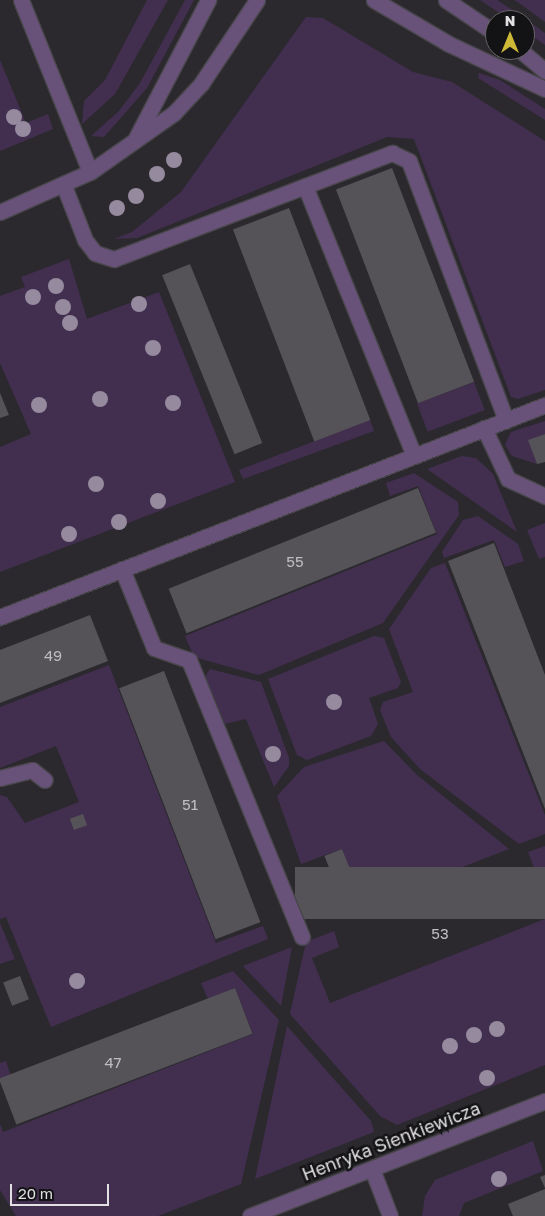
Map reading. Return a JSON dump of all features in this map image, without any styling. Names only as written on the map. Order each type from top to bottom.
[{"type":"street","points":[[21,0],[90,172]]},
{"type":"street","points":[[133,144],[208,0]]},
{"type":"street","points":[[0,212],[64,186],[90,172],[133,144],[174,113],[201,84],[257,0]]},
{"type":"street","points":[[374,0],[449,44],[545,89]]},
{"type":"street","points":[[446,0],[485,26]]},
{"type":"street","points":[[532,60],[545,71]]},
{"type":"street","points":[[64,186],[84,240],[95,253],[114,259],[392,153],[409,161],[506,420]]},
{"type":"street","points":[[305,186],[414,456]]},
{"type":"street","points":[[0,617],[545,405]]},
{"type":"street","points":[[484,428],[508,479],[545,496]]},
{"type":"street","points":[[122,569],[154,648],[189,660],[302,938]]},
{"type":"street","points":[[0,778],[32,770],[45,780]]},
{"type":"street","name":"Henryka Sienkiewicza","points":[[250,1216],[545,1102]]},
{"type":"street","points":[[372,1169],[390,1216]]},
{"type":"shaded area","points":[[147,0],[168,0],[115,94],[82,124],[84,101],[105,80]]},
{"type":"shaded area","points":[[185,0],[194,0],[147,88],[104,137],[91,136],[119,111],[140,83]]},
{"type":"shaded area","points":[[480,0],[497,0],[512,10],[495,10]]},
{"type":"shaded area","points":[[514,0],[545,0],[545,22],[535,15],[535,10],[529,10]]},
{"type":"shaded area","points":[[306,17],[323,18],[413,72],[452,82],[545,141],[545,390],[518,399],[511,397],[414,139],[387,137],[137,238],[114,239],[132,232],[181,192]]},
{"type":"shaded area","points":[[535,26],[545,33],[545,45],[535,38]]},
{"type":"shaded area","points":[[0,60],[26,123],[48,114],[53,129],[0,151]]},
{"type":"shaded area","points":[[479,73],[500,80],[545,109],[545,120],[478,78]]},
{"type":"shaded area","points":[[69,259],[87,319],[159,292],[235,482],[0,572],[0,447],[31,434],[0,363],[0,296],[25,287],[21,277]]},
{"type":"shaded area","points":[[474,382],[485,410],[428,432],[417,404]]},
{"type":"shaded area","points":[[370,420],[374,431],[243,479],[239,470]]},
{"type":"shaded area","points":[[545,421],[545,434],[529,440],[537,464],[512,456],[505,445],[511,432]]},
{"type":"shaded area","points":[[462,456],[476,458],[493,474],[517,532],[427,469]]},
{"type":"shaded area","points":[[414,473],[458,502],[459,515],[383,623],[259,675],[194,657],[185,636],[437,534],[418,486],[390,496],[386,483]]},
{"type":"shaded area","points":[[478,516],[518,544],[524,561],[505,567],[494,540],[444,558],[442,552],[463,520]]},
{"type":"shaded area","points":[[545,523],[545,557],[539,559],[527,530]]},
{"type":"shaded area","points":[[445,563],[545,815],[545,834],[519,844],[420,769],[391,737],[380,710],[383,702],[413,692],[389,629],[431,568]]},
{"type":"shaded area","points":[[374,636],[384,638],[401,682],[398,688],[369,698],[378,724],[371,736],[307,760],[297,755],[268,679]]},
{"type":"shaded area","points":[[109,665],[216,943],[263,926],[268,939],[51,1027],[6,917],[0,919],[0,795],[7,797],[25,823],[79,802],[56,746],[0,768],[0,707]]},
{"type":"shaded area","points":[[210,669],[261,682],[289,758],[289,766],[274,787],[246,719],[225,724],[205,677]]},
{"type":"shaded area","points":[[384,741],[417,775],[509,849],[364,905],[342,849],[301,864],[277,796],[304,767]]},
{"type":"shaded area","points":[[545,846],[545,867],[535,871],[528,852]]},
{"type":"shaded area","points":[[545,919],[545,1065],[397,1125],[380,1116],[290,1014],[306,942],[334,931],[339,947],[312,958],[330,1003]]},
{"type":"shaded area","points":[[0,923],[15,959],[0,964]]},
{"type":"shaded area","points":[[292,947],[281,1006],[243,966]]},
{"type":"shaded area","points":[[233,971],[279,1020],[241,1184],[158,1216],[16,1216],[0,1190],[0,1124],[3,1132],[253,1034],[235,988],[208,999],[201,983]]},
{"type":"shaded area","points":[[287,1026],[371,1121],[374,1132],[255,1179]]},
{"type":"shaded area","points":[[6,1061],[11,1077],[0,1081],[0,1063]]},
{"type":"shaded area","points":[[533,1141],[543,1171],[464,1203],[459,1216],[422,1216],[425,1196],[435,1180]]},
{"type":"building","points":[[392,168],[474,382],[418,403],[336,190]]},
{"type":"building","points":[[289,208],[370,420],[314,441],[233,230]]},
{"type":"building","points":[[190,264],[262,443],[234,454],[162,275]]},
{"type":"building","points":[[0,393],[9,415],[0,418]]},
{"type":"building","points":[[545,434],[545,462],[537,464],[528,440]]},
{"type":"building","points":[[418,488],[436,533],[187,633],[169,589]]},
{"type":"building","points":[[494,543],[545,675],[545,809],[448,561]]},
{"type":"building","points":[[90,615],[108,661],[0,703],[0,650]]},
{"type":"building","points":[[164,671],[260,922],[216,939],[119,688]]},
{"type":"building","points":[[83,814],[87,825],[74,830],[70,819]]},
{"type":"building","points":[[342,849],[351,871],[333,878],[324,856]]},
{"type":"building","points":[[295,867],[545,867],[545,919],[295,919]]},
{"type":"building","points":[[20,976],[29,999],[12,1006],[3,982]]},
{"type":"building","points":[[235,988],[253,1034],[16,1124],[0,1078]]},
{"type":"building","points":[[545,1175],[545,1188],[540,1177]]},
{"type":"building","points":[[545,1189],[545,1216],[513,1216],[508,1204]]}]
